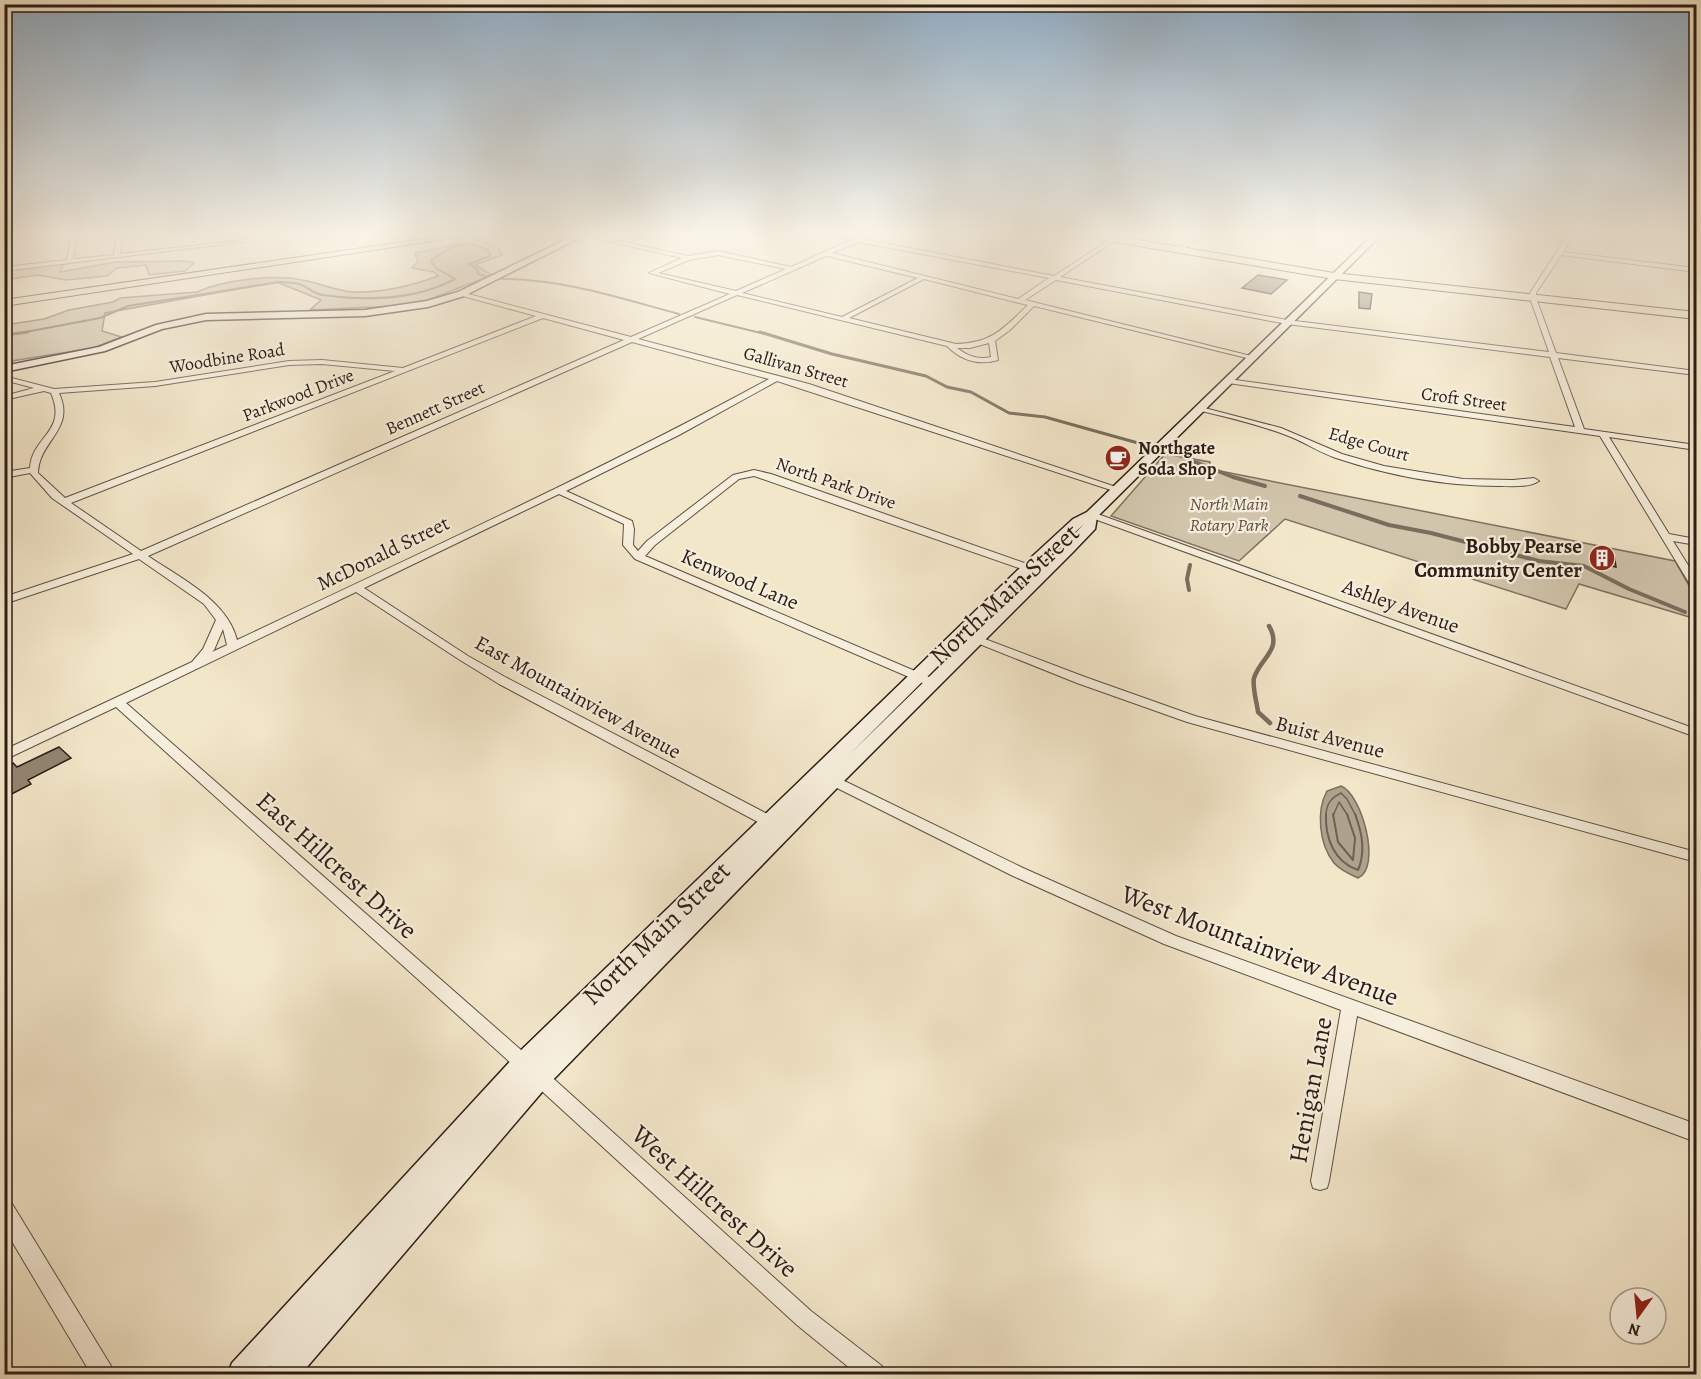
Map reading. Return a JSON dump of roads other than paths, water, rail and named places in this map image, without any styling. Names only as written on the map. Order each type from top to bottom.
[{"type":"highway","points":[[1527,297],[1696,316]]},
{"type":"main road","points":[[4,303],[42,297]]},
{"type":"street","points":[[4,369],[102,349],[159,327],[195,318],[244,314],[365,313],[428,304],[449,297]]},
{"type":"street","name":"Gallivan Street","points":[[472,297],[855,401],[1117,489]]},
{"type":"street","name":"Bennett Street","points":[[4,601],[141,555],[729,297]]},
{"type":"street","points":[[751,297],[950,345],[970,346],[992,342],[1033,304]]},
{"type":"street","points":[[843,320],[886,297]]},
{"type":"street","points":[[1005,297],[1251,357]]},
{"type":"street","points":[[1019,301],[1025,297]]},
{"type":"street","points":[[1156,297],[1287,322],[1696,373]]},
{"type":"street","name":"North Main Street","points":[[243,1374],[531,1070],[1036,571],[1078,522],[1092,515],[1312,297]]},
{"type":"street","points":[[1533,298],[1580,430]]},
{"type":"street","name":"Parkwood Drive","points":[[64,502],[542,316]]},
{"type":"street","points":[[950,345],[964,356],[976,360],[995,358],[992,342]]},
{"type":"street","name":"Woodbine Road","points":[[54,391],[132,386],[290,363],[322,362],[404,369]]},
{"type":"street","points":[[4,378],[54,391],[61,402],[61,414],[33,470]]},
{"type":"street","name":"McDonald Street","points":[[4,756],[560,490],[676,433],[776,378]]},
{"type":"street","name":"Croft Street","points":[[1228,381],[1696,447]]},
{"type":"street","points":[[4,398],[43,388]]},
{"type":"street","name":"Edge Court","points":[[1200,408],[1290,434],[1339,456],[1380,467],[1416,474],[1509,485],[1534,481]]},
{"type":"street","points":[[1603,434],[1696,586]]},
{"type":"street","points":[[33,470],[44,485],[64,502],[208,602],[232,635],[233,647]]},
{"type":"street","points":[[4,475],[33,470]]},
{"type":"street","name":"North Park Drive","points":[[639,557],[651,543],[736,477],[754,473],[1036,571]]},
{"type":"street","points":[[560,490],[629,523],[629,550],[639,557]]},
{"type":"street","name":"Ashley Avenue","points":[[1092,515],[1696,734]]},
{"type":"street","points":[[1667,537],[1696,542]]},
{"type":"street","name":"Kenwood Lane","points":[[639,557],[925,680]]},
{"type":"street","name":"East Mountainview Avenue","points":[[357,588],[503,681],[778,825]]},
{"type":"street","points":[[190,668],[208,650],[222,619]]},
{"type":"street","name":"Buist Avenue","points":[[969,636],[1081,680],[1191,719],[1696,857]]},
{"type":"street","name":"East Hillcrest Drive","points":[[118,702],[531,1070]]},
{"type":"street","name":"West Mountainview Avenue","points":[[825,777],[1125,922],[1263,976],[1696,1134]]},
{"type":"street","name":"Henigan Lane","points":[[1320,1180],[1350,1007]]},
{"type":"street","name":"North Main Street","points":[[282,1374],[531,1070]]},
{"type":"street","name":"West Hillcrest Drive","points":[[531,1070],[804,1318],[874,1374]]},
{"type":"street","points":[[4,1209],[103,1374]]},
{"type":"water","points":[[1341,786],[1356,802],[1362,816],[1369,847],[1365,872],[1358,878],[1334,863],[1322,837],[1320,818],[1324,799],[1327,791]]},
{"type":"waterway","points":[[21,333],[100,318],[128,306],[183,297]]},
{"type":"waterway","points":[[346,297],[385,297]]},
{"type":"waterway","points":[[618,297],[679,314]]},
{"type":"waterway","points":[[695,317],[765,334]]},
{"type":"waterway","points":[[21,333],[28,332]]},
{"type":"waterway","points":[[760,332],[832,354],[926,376],[947,387],[971,392],[1009,413],[1045,417],[1138,443]]},
{"type":"waterway","points":[[4,335],[21,333]]},
{"type":"waterway","points":[[15,334],[21,333]]},
{"type":"waterway","points":[[1183,457],[1189,459]]},
{"type":"waterway","points":[[1185,458],[1233,477],[1265,486]]},
{"type":"waterway","points":[[1300,496],[1389,525],[1431,533],[1539,561],[1584,566],[1629,589],[1685,612]]},
{"type":"waterway","points":[[1189,590],[1187,579],[1190,565]]},
{"type":"waterway","points":[[1269,626],[1273,634],[1272,648],[1257,671],[1254,678],[1254,690],[1258,712],[1270,723]]},
{"type":"place","name":"Northgate Soda Shop","points":[[1118,458]]},
{"type":"place","name":"Bobby Pearse Community Center","points":[[1602,558]]},
{"type":"park label","name":"North Main Rotary Park","points":[[1229,514]]}]
